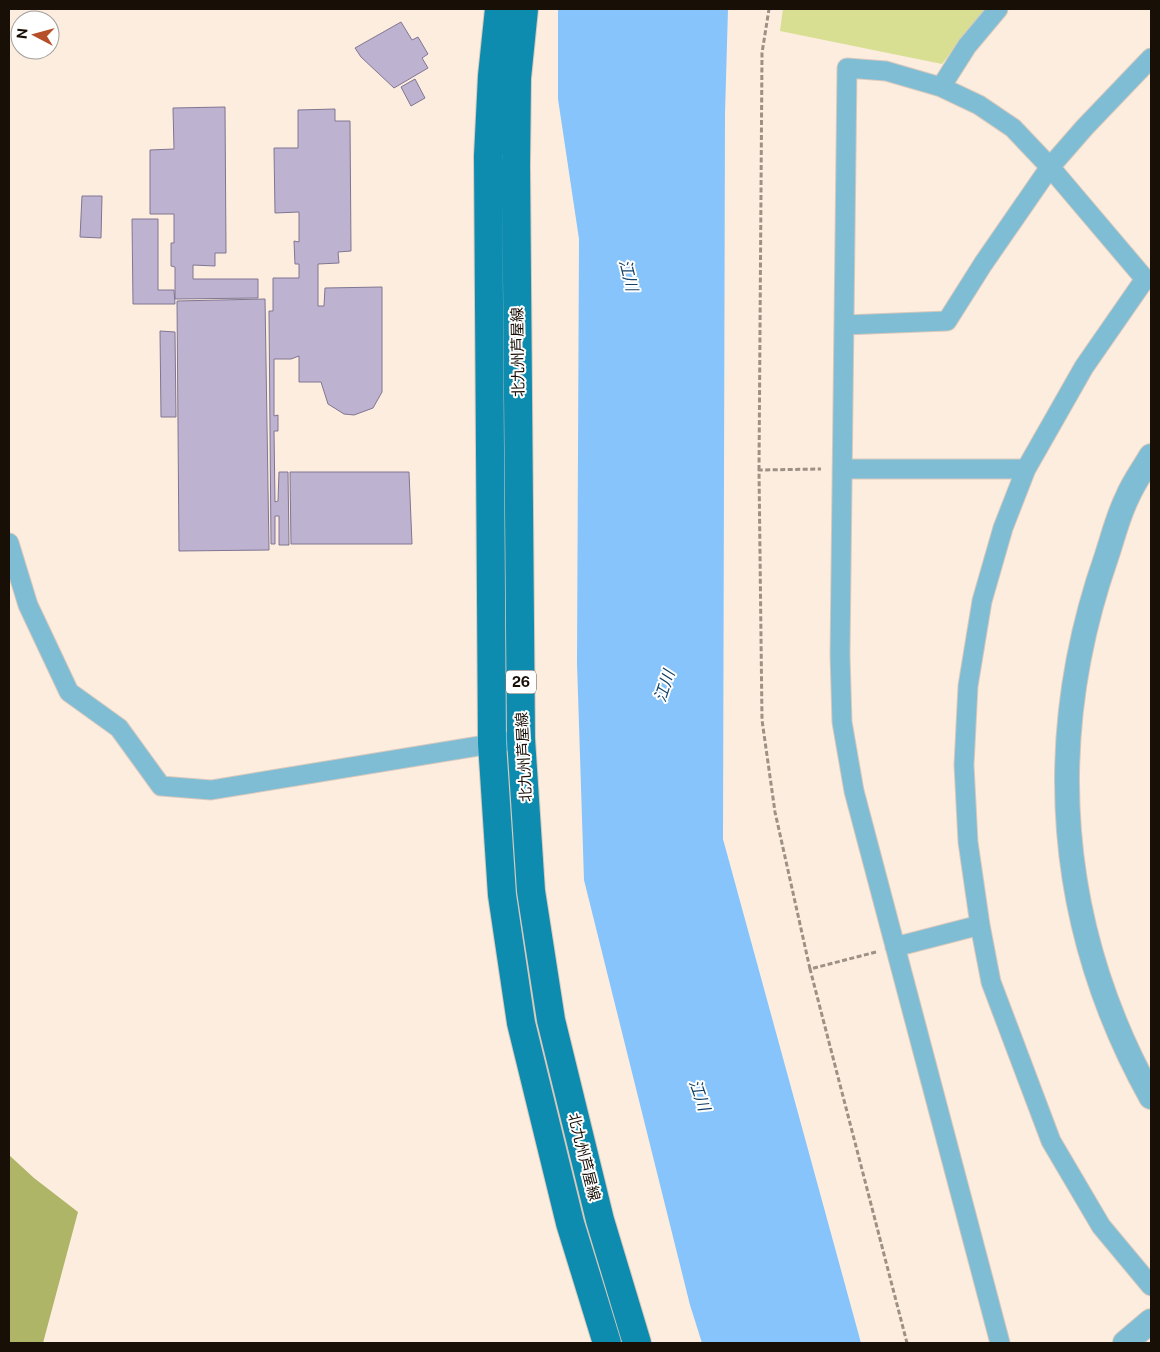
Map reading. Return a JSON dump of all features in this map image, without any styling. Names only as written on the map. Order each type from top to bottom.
[{"type":"main road","name":"北九州芦屋線","points":[[499,9],[492,76],[488,156],[492,743],[502,895],[521,1023],[570,1223],[607,1343]]},
{"type":"main road","name":"北九州芦屋線","points":[[524,9],[517,78],[516,155],[521,740],[531,891],[551,1020],[600,1220],[637,1343]]},
{"type":"street","points":[[941,87],[967,46],[998,9]]},
{"type":"street","points":[[844,325],[946,321],[982,264],[1050,167],[1085,127],[1151,58]]},
{"type":"street","points":[[1000,1343],[854,791],[842,722],[840,655],[847,68],[886,71],[941,87],[979,105],[1013,128],[1149,279],[1084,367],[1026,469],[1003,528],[982,600],[968,686],[964,765],[967,833],[980,925],[991,982],[1051,1141],[1101,1226],[1151,1286]]},
{"type":"street","points":[[1151,456],[1127,498],[1094,592],[1077,661],[1066,742],[1066,813],[1074,884],[1090,951],[1106,1002],[1133,1064],[1151,1097]]},
{"type":"street","points":[[842,469],[1026,469]]},
{"type":"street","points":[[9,543],[28,605],[69,692],[119,728],[161,786],[211,790],[492,743],[521,740]]},
{"type":"street","points":[[895,947],[980,925]]},
{"type":"street","points":[[1125,1343],[1151,1321]]},
{"type":"path","points":[[770,9],[762,53],[759,470],[762,720],[774,812],[810,969],[907,1343]]},
{"type":"path","points":[[759,470],[842,469]]},
{"type":"path","points":[[810,969],[895,947]]},
{"type":"green space","points":[[783,9],[986,9],[942,64],[780,31]]},
{"type":"green space","points":[[9,1155],[34,1178],[78,1212],[43,1343],[9,1343]]},
{"type":"water","name":"江川","points":[[558,9],[728,9],[725,114],[723,839],[861,1343],[702,1343],[690,1305],[584,880],[577,663],[579,239],[558,99]]},
{"type":"building","points":[[401,22],[412,40],[418,37],[428,54],[422,58],[428,68],[394,88],[361,57],[355,48]]},
{"type":"building","points":[[415,79],[425,98],[411,106],[401,87]]},
{"type":"building","points":[[225,107],[226,253],[215,253],[215,266],[193,265],[193,279],[258,279],[258,298],[175,299],[175,267],[171,266],[171,243],[174,243],[174,214],[150,214],[150,150],[174,149],[173,108]]},
{"type":"building","points":[[335,109],[335,121],[350,121],[351,251],[338,252],[339,263],[318,264],[318,306],[324,306],[325,288],[382,287],[382,392],[373,408],[354,415],[344,414],[328,404],[321,382],[299,382],[299,356],[291,359],[274,359],[274,416],[278,415],[278,431],[274,431],[275,502],[278,501],[279,472],[288,472],[289,545],[279,545],[279,516],[275,516],[275,544],[271,544],[269,311],[273,311],[273,278],[299,278],[299,264],[295,264],[294,241],[299,242],[299,212],[275,213],[274,148],[298,148],[298,110]]},
{"type":"building","points":[[82,196],[102,196],[101,238],[80,237]]},
{"type":"building","points":[[132,219],[158,219],[158,290],[174,290],[175,304],[133,304]]},
{"type":"building","points":[[265,299],[269,550],[179,551],[177,301]]},
{"type":"building","points":[[160,331],[175,332],[176,417],[161,417]]},
{"type":"building","points":[[290,472],[409,472],[412,544],[291,544]]}]
